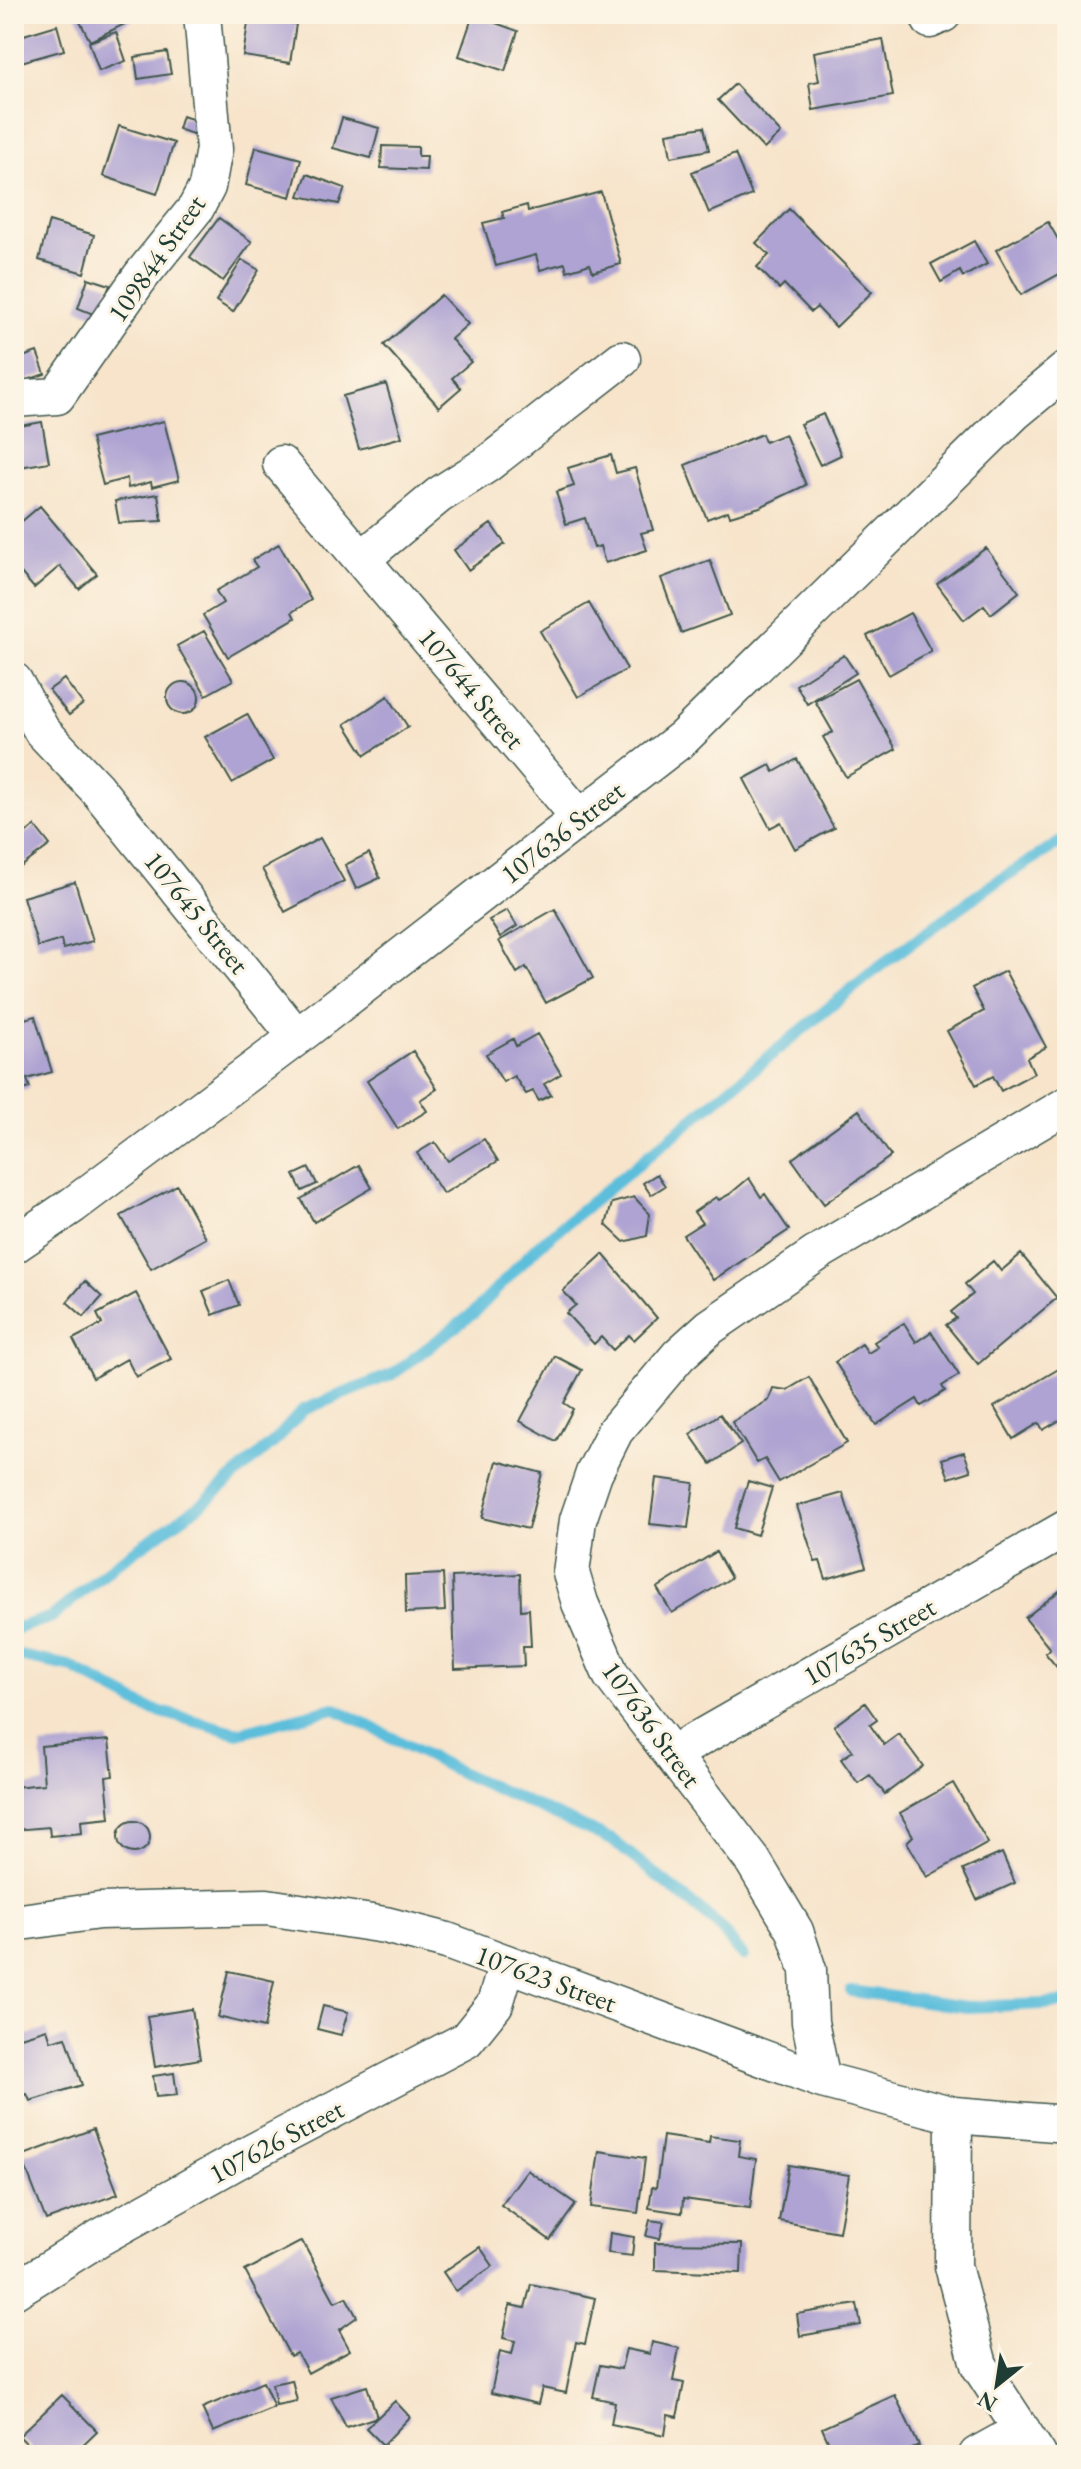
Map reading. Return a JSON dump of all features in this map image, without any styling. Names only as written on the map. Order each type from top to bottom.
[{"type":"street","name":"109844 Street","points":[[14,399],[57,396],[141,276],[196,208],[207,187],[214,149],[202,14]]},
{"type":"street","points":[[363,558],[439,495],[486,465],[622,359]]},
{"type":"street","name":"107636 Street","points":[[14,1245],[73,1205],[297,1037],[683,738],[1014,413],[1067,369]]},
{"type":"street","name":"107644 Street","points":[[281,464],[580,818]]},
{"type":"street","name":"107645 Street","points":[[14,681],[42,731],[96,788],[297,1037]]},
{"type":"street","name":"107636 Street","points":[[822,2080],[810,2022],[808,1970],[782,1905],[753,1861],[611,1675],[580,1603],[571,1573],[578,1520],[594,1473],[615,1431],[679,1355],[710,1327],[822,1250],[1067,1105]]},
{"type":"street","name":"107635 Street","points":[[672,1754],[1067,1528]]},
{"type":"street","name":"107623 Street","points":[[14,1923],[99,1911],[267,1907],[385,1925],[447,1941],[822,2080],[954,2115],[1067,2124]]},
{"type":"street","name":"107626 Street","points":[[14,2291],[99,2238],[253,2152],[466,2040],[495,2004],[507,1964]]},
{"type":"street","points":[[954,2115],[953,2266],[979,2365],[1030,2442],[977,2455]]},
{"type":"building","points":[[76,14],[138,14],[139,17],[90,41]]},
{"type":"building","points":[[473,15],[518,31],[505,71],[459,56]]},
{"type":"building","points":[[249,17],[296,24],[290,63],[243,56]]},
{"type":"building","points":[[57,25],[64,50],[21,62],[14,38]]},
{"type":"building","points":[[116,32],[126,61],[99,71],[89,42]]},
{"type":"building","points":[[883,39],[893,96],[813,110],[809,83],[819,81],[814,52]]},
{"type":"building","points":[[167,52],[171,74],[138,79],[135,57]]},
{"type":"building","points":[[735,84],[781,133],[764,149],[718,100]]},
{"type":"building","points":[[182,116],[199,121],[195,135],[178,129]]},
{"type":"building","points":[[342,118],[379,128],[371,158],[333,148]]},
{"type":"building","points":[[119,126],[174,143],[157,194],[103,176]]},
{"type":"building","points":[[704,127],[709,150],[671,157],[667,133]]},
{"type":"building","points":[[382,146],[418,147],[418,156],[427,156],[426,170],[381,168]]},
{"type":"building","points":[[256,147],[301,159],[291,197],[246,185]]},
{"type":"building","points":[[735,154],[752,195],[709,213],[692,172]]},
{"type":"building","points":[[307,174],[345,188],[339,204],[299,196]]},
{"type":"building","points":[[601,192],[621,264],[593,272],[590,264],[567,271],[565,263],[540,270],[536,255],[496,266],[483,223],[504,218],[502,212],[527,205],[528,211]]},
{"type":"building","points":[[789,209],[872,292],[836,327],[817,307],[811,312],[784,284],[779,289],[757,267],[769,255],[756,243]]},
{"type":"building","points":[[219,218],[252,242],[223,281],[190,257]]},
{"type":"building","points":[[49,221],[94,235],[84,273],[39,260]]},
{"type":"building","points":[[1048,222],[1067,255],[1067,270],[1021,295],[996,250]]},
{"type":"building","points":[[974,241],[987,264],[963,277],[960,271],[941,282],[931,264]]},
{"type":"building","points":[[242,260],[259,270],[233,312],[216,301]]},
{"type":"building","points":[[88,278],[110,285],[98,316],[78,308]]},
{"type":"building","points":[[441,295],[468,324],[451,339],[471,362],[452,378],[461,388],[439,407],[384,345]]},
{"type":"building","points":[[37,352],[45,374],[16,384],[14,360]]},
{"type":"building","points":[[386,384],[402,437],[359,449],[343,396]]},
{"type":"building","points":[[823,414],[841,455],[820,465],[800,424]]},
{"type":"building","points":[[164,421],[179,480],[152,487],[151,482],[128,488],[127,478],[103,485],[91,439]]},
{"type":"building","points":[[42,422],[49,462],[14,468],[14,427]]},
{"type":"building","points":[[762,434],[765,442],[785,434],[806,485],[760,507],[730,516],[728,511],[707,519],[685,465]]},
{"type":"building","points":[[611,455],[616,473],[635,468],[653,530],[641,533],[647,550],[605,563],[600,546],[594,548],[585,518],[566,524],[556,492],[574,486],[568,468]]},
{"type":"building","points":[[158,494],[162,521],[119,523],[115,501]]},
{"type":"building","points":[[40,506],[97,574],[79,589],[60,566],[34,588],[14,565],[14,528]]},
{"type":"building","points":[[491,524],[505,544],[468,570],[454,550]]},
{"type":"building","points":[[279,544],[311,600],[292,612],[295,618],[228,657],[203,615],[223,603],[216,591],[257,567],[252,560]]},
{"type":"building","points":[[986,548],[1019,592],[991,614],[984,605],[964,620],[937,584]]},
{"type":"building","points":[[710,560],[730,615],[681,633],[661,578]]},
{"type":"building","points":[[589,603],[627,669],[578,697],[540,631]]},
{"type":"building","points":[[910,613],[931,651],[889,675],[867,636]]},
{"type":"building","points":[[204,631],[233,680],[206,695],[177,646]]},
{"type":"building","points":[[844,655],[856,673],[807,704],[796,685]]},
{"type":"building","points":[[64,679],[83,704],[69,715],[49,690]]},
{"type":"building","points":[[856,679],[896,749],[846,777],[823,737],[833,732],[815,701]]},
{"type":"building","points":[[183,682],[195,686],[199,698],[195,710],[183,714],[171,710],[167,698],[171,686]]},
{"type":"building","points":[[388,696],[408,727],[365,755],[345,724]]},
{"type":"building","points":[[247,714],[273,760],[232,783],[205,737]]},
{"type":"building","points":[[797,759],[834,828],[795,849],[781,822],[770,828],[744,779],[770,765],[774,772]]},
{"type":"building","points":[[35,826],[50,845],[14,872],[14,842]]},
{"type":"building","points":[[320,838],[344,881],[285,912],[262,869]]},
{"type":"building","points":[[369,853],[380,878],[356,889],[345,865]]},
{"type":"building","points":[[75,882],[93,941],[63,949],[61,940],[38,947],[23,897]]},
{"type":"building","points":[[555,909],[593,978],[546,1003],[526,967],[517,973],[499,941]]},
{"type":"building","points":[[507,910],[517,926],[500,937],[489,920]]},
{"type":"building","points":[[1005,971],[1046,1047],[1027,1058],[1034,1073],[1001,1091],[993,1076],[976,1085],[947,1031],[984,1011],[972,988]]},
{"type":"building","points":[[35,1016],[52,1072],[27,1079],[30,1088],[14,1092],[14,1022]]},
{"type":"building","points":[[537,1034],[561,1074],[544,1084],[551,1095],[539,1101],[533,1091],[526,1094],[514,1076],[503,1082],[486,1054],[513,1039],[516,1046]]},
{"type":"building","points":[[413,1051],[437,1089],[420,1100],[427,1111],[398,1129],[367,1081]]},
{"type":"building","points":[[859,1110],[891,1156],[824,1204],[792,1159]]},
{"type":"building","points":[[484,1139],[498,1161],[443,1194],[417,1153],[435,1142],[448,1161]]},
{"type":"building","points":[[359,1165],[372,1188],[314,1222],[301,1199]]},
{"type":"building","points":[[309,1168],[317,1184],[302,1191],[294,1175]]},
{"type":"building","points":[[657,1174],[665,1186],[651,1195],[643,1183]]},
{"type":"building","points":[[749,1178],[761,1197],[765,1194],[789,1230],[713,1280],[683,1235],[702,1223],[694,1212],[716,1197],[719,1200],[730,1194]]},
{"type":"building","points":[[177,1185],[206,1238],[151,1269],[121,1216]]},
{"type":"building","points":[[634,1197],[650,1214],[647,1236],[624,1242],[606,1225],[612,1203]]},
{"type":"building","points":[[603,1254],[657,1318],[634,1340],[629,1335],[613,1350],[601,1337],[594,1344],[566,1313],[576,1305],[563,1291]]},
{"type":"building","points":[[1021,1254],[1057,1298],[978,1364],[946,1325],[956,1318],[951,1312],[973,1294],[965,1284],[993,1261],[1001,1271]]},
{"type":"building","points":[[229,1280],[239,1305],[213,1315],[203,1291]]},
{"type":"building","points":[[85,1281],[102,1297],[84,1317],[67,1302]]},
{"type":"building","points":[[136,1293],[171,1359],[136,1377],[127,1359],[93,1378],[73,1339],[102,1324],[97,1314]]},
{"type":"building","points":[[904,1323],[916,1342],[931,1332],[959,1375],[942,1386],[945,1391],[921,1406],[917,1399],[876,1425],[835,1362],[862,1344],[868,1353],[878,1347],[874,1342]]},
{"type":"building","points":[[555,1356],[582,1370],[564,1403],[573,1409],[556,1441],[520,1421]]},
{"type":"building","points":[[1062,1367],[1067,1375],[1067,1416],[1043,1430],[1039,1423],[1013,1439],[994,1407]]},
{"type":"building","points":[[809,1377],[847,1443],[779,1482],[765,1459],[757,1463],[732,1422],[769,1400],[773,1388],[787,1390]]},
{"type":"building","points":[[720,1414],[741,1444],[711,1464],[690,1434]]},
{"type":"building","points":[[964,1452],[971,1471],[949,1478],[942,1459]]},
{"type":"building","points":[[497,1461],[542,1473],[528,1529],[482,1518]]},
{"type":"building","points":[[656,1478],[694,1483],[688,1528],[650,1524]]},
{"type":"building","points":[[748,1481],[772,1488],[757,1535],[734,1528]]},
{"type":"building","points":[[843,1493],[866,1567],[826,1579],[820,1561],[815,1562],[797,1506]]},
{"type":"building","points":[[716,1552],[731,1578],[672,1613],[657,1588]]},
{"type":"building","points":[[443,1574],[445,1611],[406,1613],[405,1576]]},
{"type":"building","points":[[520,1574],[521,1610],[529,1609],[531,1646],[523,1646],[524,1666],[455,1669],[452,1577]]},
{"type":"building","points":[[1067,1585],[1067,1674],[1064,1676],[1045,1653],[1050,1649],[1025,1618]]},
{"type":"building","points":[[865,1703],[877,1720],[870,1725],[884,1745],[899,1734],[923,1766],[885,1794],[870,1775],[858,1783],[841,1759],[853,1751],[834,1726]]},
{"type":"building","points":[[109,1740],[113,1776],[106,1777],[110,1818],[81,1821],[82,1833],[50,1836],[49,1827],[14,1830],[14,1787],[44,1784],[41,1746]]},
{"type":"building","points":[[953,1783],[988,1843],[927,1877],[907,1842],[913,1836],[900,1813]]},
{"type":"building","points":[[134,1821],[145,1826],[150,1837],[145,1848],[134,1853],[123,1848],[118,1837],[123,1826]]},
{"type":"building","points":[[1002,1853],[1015,1883],[977,1900],[963,1870]]},
{"type":"building","points":[[229,1971],[274,1981],[264,2028],[218,2017]]},
{"type":"building","points":[[323,2006],[348,2012],[341,2035],[317,2029]]},
{"type":"building","points":[[192,2009],[200,2059],[155,2067],[147,2016]]},
{"type":"building","points":[[47,2029],[51,2041],[66,2037],[82,2085],[30,2101],[27,2094],[14,2098],[14,2053],[18,2052],[14,2039]]},
{"type":"building","points":[[174,2073],[177,2095],[156,2097],[153,2076]]},
{"type":"building","points":[[93,2129],[118,2194],[46,2220],[21,2156]]},
{"type":"building","points":[[663,2136],[709,2143],[710,2136],[740,2140],[738,2156],[756,2159],[750,2208],[683,2199],[682,2213],[649,2208],[652,2187],[656,2188]]},
{"type":"building","points":[[599,2151],[645,2158],[638,2213],[591,2207]]},
{"type":"building","points":[[789,2165],[849,2175],[839,2232],[779,2221]]},
{"type":"building","points":[[527,2170],[576,2204],[550,2240],[501,2205]]},
{"type":"building","points":[[650,2220],[664,2222],[660,2239],[646,2236]]},
{"type":"building","points":[[610,2233],[634,2237],[632,2256],[608,2253]]},
{"type":"building","points":[[302,2241],[335,2302],[346,2297],[357,2317],[339,2330],[350,2350],[308,2373],[297,2353],[290,2356],[245,2271]]},
{"type":"building","points":[[655,2243],[742,2244],[741,2273],[655,2270]]},
{"type":"building","points":[[480,2247],[493,2266],[456,2291],[443,2272]]},
{"type":"building","points":[[531,2284],[595,2298],[585,2344],[576,2342],[566,2393],[542,2388],[538,2404],[491,2393],[500,2351],[512,2354],[515,2341],[503,2338],[510,2305],[525,2308]]},
{"type":"building","points":[[857,2304],[861,2325],[800,2336],[797,2314]]},
{"type":"building","points":[[652,2342],[679,2348],[673,2381],[684,2383],[677,2417],[668,2415],[665,2435],[611,2424],[615,2402],[593,2397],[600,2365],[621,2369],[626,2349],[650,2354]]},
{"type":"building","points":[[292,2380],[297,2401],[276,2405],[272,2384]]},
{"type":"building","points":[[263,2382],[274,2407],[213,2432],[202,2408]]},
{"type":"building","points":[[367,2386],[377,2417],[346,2427],[331,2397]]},
{"type":"building","points":[[62,2395],[97,2431],[72,2455],[38,2455],[19,2436]]},
{"type":"building","points":[[895,2395],[919,2446],[899,2455],[834,2455],[822,2428]]},
{"type":"building","points":[[395,2401],[410,2417],[383,2445],[366,2428]]},
{"type":"waterway","points":[[14,1629],[52,1617],[114,1565],[202,1504],[274,1442],[303,1410],[393,1374],[475,1312],[537,1247],[881,965],[990,886],[1067,838]]},
{"type":"waterway","points":[[14,1655],[69,1666],[147,1708],[238,1733],[334,1708],[461,1773],[612,1840],[716,1923],[743,1956]]},
{"type":"waterway","points":[[851,1991],[967,2007],[1067,2003]]}]
